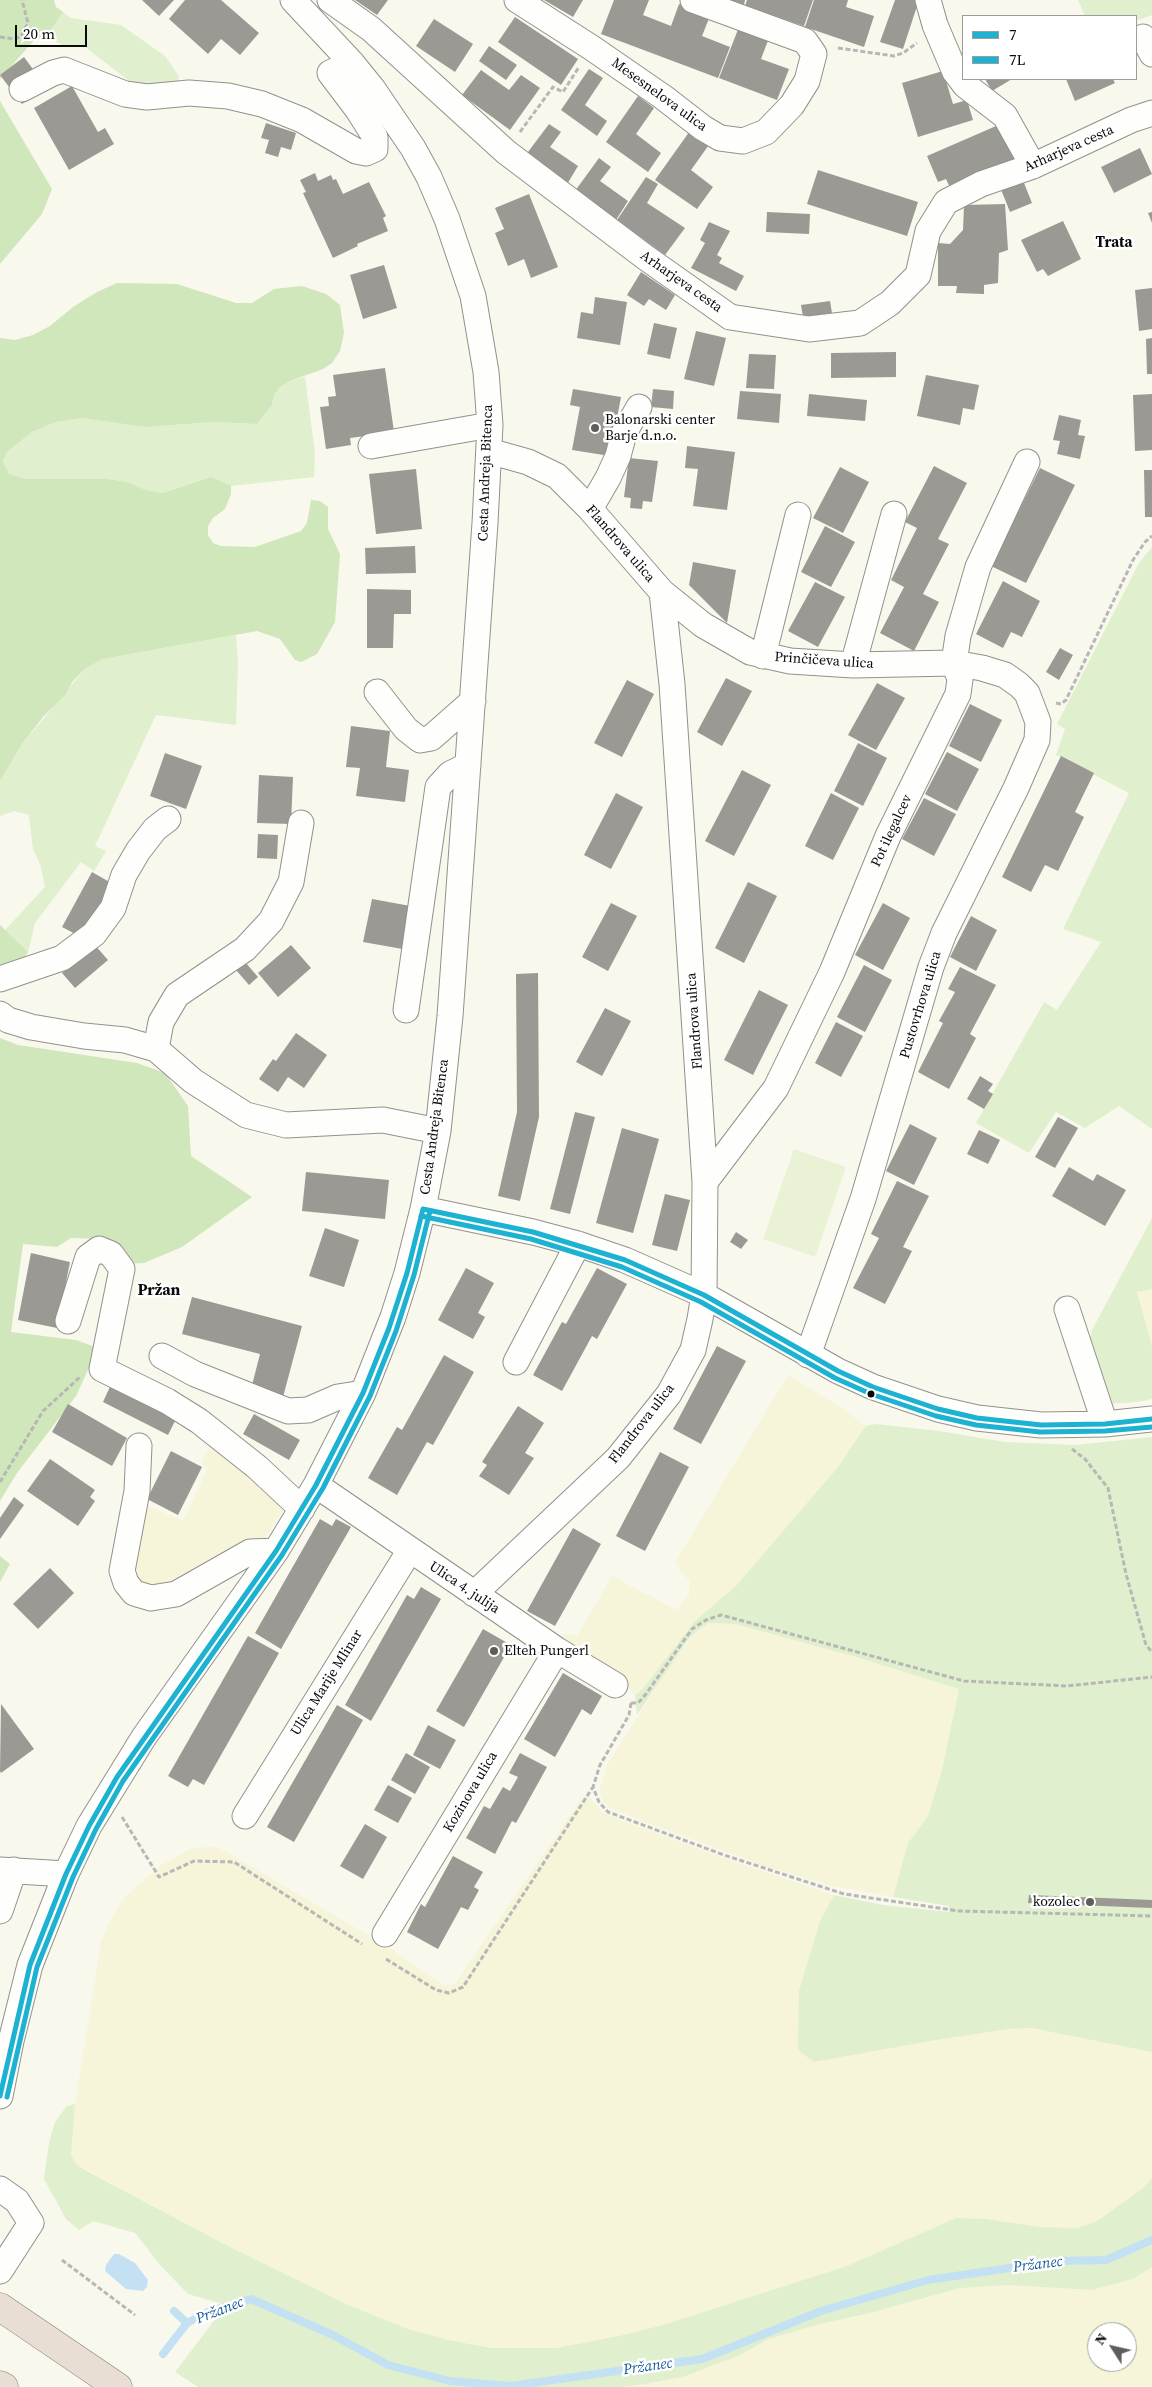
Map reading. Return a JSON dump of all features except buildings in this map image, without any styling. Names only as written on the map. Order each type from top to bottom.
[{"type":"highway","points":[[0,2308],[118,2387]]},
{"type":"highway","points":[[0,2385],[4,2387]]},
{"type":"street","name":"Cesta Andreja Bitenca","points":[[0,2096],[11,2041],[30,1965],[66,1874],[105,1798],[144,1737],[276,1551],[316,1485],[363,1393],[393,1317],[423,1209],[438,1130],[450,1016],[489,451],[490,425],[486,372],[473,296],[447,218],[413,148],[392,116],[352,63],[293,0]]},
{"type":"street","name":"Arharjeva cesta","points":[[330,0],[371,29],[506,152],[645,257],[730,316],[809,329],[860,323],[890,304],[918,275],[928,231],[946,202],[980,184],[1033,166],[1132,120],[1152,113]]},
{"type":"street","name":"Mesesnelova ulica","points":[[517,0],[592,48],[703,128],[720,138],[743,141],[766,132],[792,105],[806,81],[814,54],[805,41]]},
{"type":"street","points":[[693,0],[805,41]]},
{"type":"street","points":[[928,0],[935,25],[955,72],[965,86],[1004,116],[1033,166]]},
{"type":"street","points":[[22,89],[53,73],[64,70],[124,94],[147,96],[188,94],[228,96],[262,104],[302,120],[356,151],[366,153],[374,149],[375,137],[358,110],[330,73],[352,63]]},
{"type":"street","points":[[590,508],[608,478],[618,456],[624,433],[639,407]]},
{"type":"street","points":[[371,446],[490,425]]},
{"type":"street","name":"Flandrova ulica","points":[[474,1594],[618,1458],[669,1394],[693,1350],[704,1295],[705,1182],[672,684],[662,592],[590,508],[557,476],[542,468],[489,451]]},
{"type":"street","name":"Pot ilegalcev","points":[[705,1182],[781,1079],[832,972],[888,836],[958,694],[960,679],[954,663],[958,636],[978,567],[1027,462]]},
{"type":"street","points":[[853,665],[894,514]]},
{"type":"street","points":[[763,656],[798,515]]},
{"type":"street","name":"Prinčičeva ulica","points":[[662,592],[702,625],[750,652],[763,656],[790,661],[853,665],[954,663],[982,668],[1005,675]]},
{"type":"street","name":"Pustovrhova ulica","points":[[808,1355],[863,1199],[931,968],[944,933],[1016,788],[1037,740],[1038,722],[1027,693],[1005,675]]},
{"type":"street","points":[[378,692],[406,729],[420,740],[431,738],[473,701]]},
{"type":"street","points":[[406,1010],[438,787],[450,774],[468,765]]},
{"type":"street","points":[[0,979],[62,958],[94,934],[113,908],[124,875],[138,851],[155,829],[168,819]]},
{"type":"street","points":[[156,1050],[161,1022],[177,995],[245,949],[271,921],[291,882],[301,824]]},
{"type":"street","points":[[0,1014],[8,1020],[31,1027],[84,1036],[124,1040],[156,1050],[193,1081],[246,1115],[286,1125],[383,1120],[438,1130]]},
{"type":"street","points":[[423,1209],[524,1230],[578,1244],[625,1260],[704,1295],[808,1355],[873,1387],[908,1400],[977,1418],[1041,1425],[1105,1424],[1152,1419]]},
{"type":"street","points":[[516,1362],[578,1244]]},
{"type":"street","points":[[68,1321],[88,1257],[99,1249],[111,1254],[122,1270],[102,1369],[198,1420],[257,1467],[302,1509]]},
{"type":"street","points":[[1067,1309],[1105,1424]]},
{"type":"street","points":[[162,1356],[195,1374],[288,1411],[308,1410],[338,1397],[363,1393]]},
{"type":"street","points":[[139,1446],[137,1491],[122,1571],[126,1583],[134,1593],[151,1598],[176,1594],[250,1552],[276,1551]]},
{"type":"street","name":"Ulica 4. julija","points":[[316,1485],[623,1694]]},
{"type":"street","name":"Ulica Marije Mlinar","points":[[245,1816],[410,1550]]},
{"type":"street","name":"Kozinova ulica","points":[[385,1934],[556,1650]]},
{"type":"street","points":[[0,1912],[7,1870],[66,1874]]},
{"type":"street","points":[[0,2189],[17,2201],[31,2223],[0,2270]]},
{"type":"path","points":[[0,37],[15,39],[21,36],[28,23],[22,0]]},
{"type":"path","points":[[805,41],[894,56],[903,53],[923,39],[935,25]]},
{"type":"path","points":[[506,152],[553,88],[563,92],[592,48]]},
{"type":"path","points":[[1027,693],[1061,704],[1066,700],[1134,560],[1145,542],[1152,536]]},
{"type":"path","points":[[0,1482],[43,1411],[80,1376],[102,1369]]},
{"type":"path","points":[[1041,1425],[1085,1459],[1108,1488],[1126,1574],[1146,1644],[1152,1652]]},
{"type":"path","points":[[623,1694],[638,1703],[692,1630],[706,1620],[720,1615],[964,1681],[1067,1686],[1152,1677]]},
{"type":"path","points":[[623,1694],[630,1715],[600,1765],[593,1787],[599,1802],[608,1812],[724,1855],[844,1894],[959,1911],[1152,1916]]},
{"type":"path","points":[[105,1798],[117,1809],[159,1877]]},
{"type":"path","points":[[62,2260],[135,2315]]},
{"type":"shaded area","points":[[1152,1289],[1152,1346],[1151,1347],[1137,1292]]},
{"type":"shaded area","points":[[789,1375],[866,1426],[856,1443],[816,1494],[736,1586],[695,1621],[642,1690],[635,1695],[629,1688],[562,1645],[565,1634],[577,1636],[612,1576],[676,1610],[689,1595],[690,1582],[675,1563]]},
{"type":"shaded area","points":[[212,1442],[286,1505],[264,1541],[154,1590],[134,1581],[142,1503],[183,1521],[208,1468],[201,1463]]},
{"type":"shaded area","points":[[710,1623],[735,1624],[856,1657],[959,1689],[942,1770],[928,1816],[908,1843],[893,1897],[833,1886],[764,1866],[634,1818],[610,1808],[603,1801],[599,1792],[607,1765],[677,1655],[698,1630]]},
{"type":"shaded area","points":[[584,1795],[591,1799],[602,1812],[620,1820],[834,1895],[820,1921],[930,2041],[1009,2029],[1031,2028],[1152,2052],[1152,2178],[1142,2189],[1097,2221],[1077,2228],[1040,2227],[986,2219],[956,2218],[847,2266],[663,2325],[619,2336],[556,2348],[491,2348],[448,2340],[408,2329],[348,2305],[226,2245],[76,2164],[71,2156],[75,2104],[101,1943],[110,1920],[123,1899],[160,1866],[190,1849],[216,1846],[390,1948],[443,1985],[454,1985]]},
{"type":"shaded area","points":[[1152,2267],[1152,2387],[621,2387],[683,2377],[738,2356],[769,2339],[960,2288],[1007,2285],[1092,2290],[1133,2279]]},
{"type":"green space","points":[[0,0],[54,0],[56,7],[63,12],[46,37],[36,38],[0,79]]},
{"type":"green space","points":[[1078,0],[1152,0],[1152,15],[1137,21],[1137,15],[1085,15]]},
{"type":"green space","points":[[63,12],[71,18],[121,25],[165,56],[179,76],[177,85],[141,90],[85,47],[63,45],[46,37]]},
{"type":"green space","points":[[0,101],[52,189],[42,214],[0,264]]},
{"type":"green space","points":[[117,283],[177,284],[236,303],[252,303],[274,289],[302,286],[326,294],[340,305],[344,333],[340,351],[332,363],[323,369],[290,381],[280,387],[274,395],[272,405],[257,424],[215,422],[145,427],[81,418],[56,422],[32,432],[7,452],[3,461],[9,474],[25,479],[108,479],[127,482],[145,490],[163,493],[211,477],[231,486],[231,494],[225,509],[213,518],[208,526],[208,535],[213,543],[221,546],[255,547],[301,531],[307,523],[311,500],[320,501],[328,507],[328,529],[340,554],[335,622],[317,654],[301,662],[295,660],[280,639],[257,631],[103,659],[86,668],[73,681],[65,695],[43,717],[22,744],[0,781],[0,338],[15,340],[33,335],[50,326],[73,307],[97,292]]},
{"type":"green space","points":[[305,377],[315,453],[314,477],[231,486],[211,477],[163,493],[145,491],[127,482],[108,479],[25,479],[9,475],[3,461],[7,452],[32,432],[56,422],[81,418],[145,427],[215,422],[257,424],[272,405],[274,395],[280,387],[290,381]]},
{"type":"green space","points":[[1152,547],[1152,1129],[1119,1106],[1085,1128],[1056,1112],[1029,1153],[976,1123],[1044,1002],[1057,1010],[1101,942],[1063,929],[1129,793],[1056,755],[1065,729],[1057,724],[1139,563]]},
{"type":"green space","points":[[236,635],[238,664],[236,725],[156,715],[95,846],[106,851],[94,871],[81,862],[35,923],[28,952],[5,930],[45,887],[40,864],[33,849],[29,815],[14,811],[0,816],[0,781],[22,744],[86,668],[103,659]]},
{"type":"green space","points":[[0,925],[28,952],[19,969],[0,977]]},
{"type":"green space","points":[[0,1038],[18,1045],[137,1063],[165,1073],[188,1106],[191,1156],[252,1197],[182,1247],[144,1263],[120,1264],[97,1239],[71,1238],[57,1247],[23,1244],[11,1332],[76,1340],[98,1348],[76,1396],[17,1473],[0,1501]]},
{"type":"green space","points":[[794,1149],[846,1167],[815,1257],[763,1239]]},
{"type":"green space","points":[[1152,1218],[1152,1289],[1137,1292],[1152,1346],[1152,1399],[1106,1404],[1088,1343],[1092,1330]]},
{"type":"green space","points":[[876,1424],[939,1431],[1005,1442],[1075,1445],[1152,1437],[1152,2052],[1031,2028],[1009,2029],[930,2041],[814,2062],[798,2050],[799,1991],[820,1921],[834,1895],[883,1905],[949,1912],[949,1906],[893,1897],[908,1843],[928,1816],[942,1770],[959,1689],[856,1657],[735,1624],[709,1623],[698,1630],[687,1641],[637,1715],[635,1695],[642,1690],[695,1621],[736,1586],[838,1467],[866,1426]]},
{"type":"green space","points":[[0,1556],[10,1564],[0,1582]]},
{"type":"green space","points":[[75,2104],[71,2155],[76,2164],[85,2170],[226,2245],[348,2305],[408,2329],[448,2340],[491,2348],[556,2348],[619,2336],[663,2325],[847,2266],[956,2218],[986,2219],[1040,2227],[1077,2228],[1097,2221],[1142,2189],[1152,2178],[1152,2267],[1133,2279],[1092,2290],[1007,2285],[960,2288],[769,2339],[738,2356],[683,2377],[638,2385],[621,2387],[198,2387],[175,2372],[226,2305],[188,2294],[161,2266],[135,2233],[93,2221],[79,2230],[66,2219],[44,2179],[49,2143],[55,2122],[67,2106]]},
{"type":"water","points":[[114,2254],[119,2254],[135,2263],[148,2280],[147,2287],[143,2291],[126,2289],[105,2271],[106,2265]]},
{"type":"waterway","name":"Pržanec","points":[[163,2354],[187,2323],[210,2311],[251,2299],[333,2335],[388,2365],[450,2381],[511,2386],[702,2359],[821,2311],[928,2280],[1057,2261],[1106,2260],[1152,2240]]},
{"type":"waterway","points":[[174,2311],[187,2323]]},
{"type":"transit line","name":"7","points":[[423,1209],[533,1232],[625,1260],[704,1295],[838,1371],[873,1387],[938,1409],[977,1418],[1041,1425],[1105,1424],[1152,1419]]},
{"type":"transit line","name":"7","points":[[0,2096],[30,1965],[66,1874],[89,1826],[117,1777],[276,1551],[316,1485],[363,1393],[389,1328],[407,1273],[423,1209]]},
{"type":"transit line","name":"7L","points":[[7,2097],[37,1967],[73,1877],[96,1829],[123,1781],[282,1555],[323,1488],[370,1396],[396,1331],[414,1275],[430,1211]]},
{"type":"transit line","name":"7L","points":[[421,1216],[531,1239],[622,1267],[701,1302],[835,1378],[871,1394],[936,1416],[976,1425],[1040,1432],[1105,1431],[1152,1427]]},
{"type":"place","name":"Balonarski center Barje d.n.o.","points":[[595,428]]},
{"type":"place","name":"Elteh Pungerl","points":[[494,1651]]},
{"type":"place","name":"kozolec","points":[[1090,1902]]},
{"type":"district","name":"Trata","points":[[1114,243]]},
{"type":"district","name":"Pržan","points":[[159,1291]]}]
